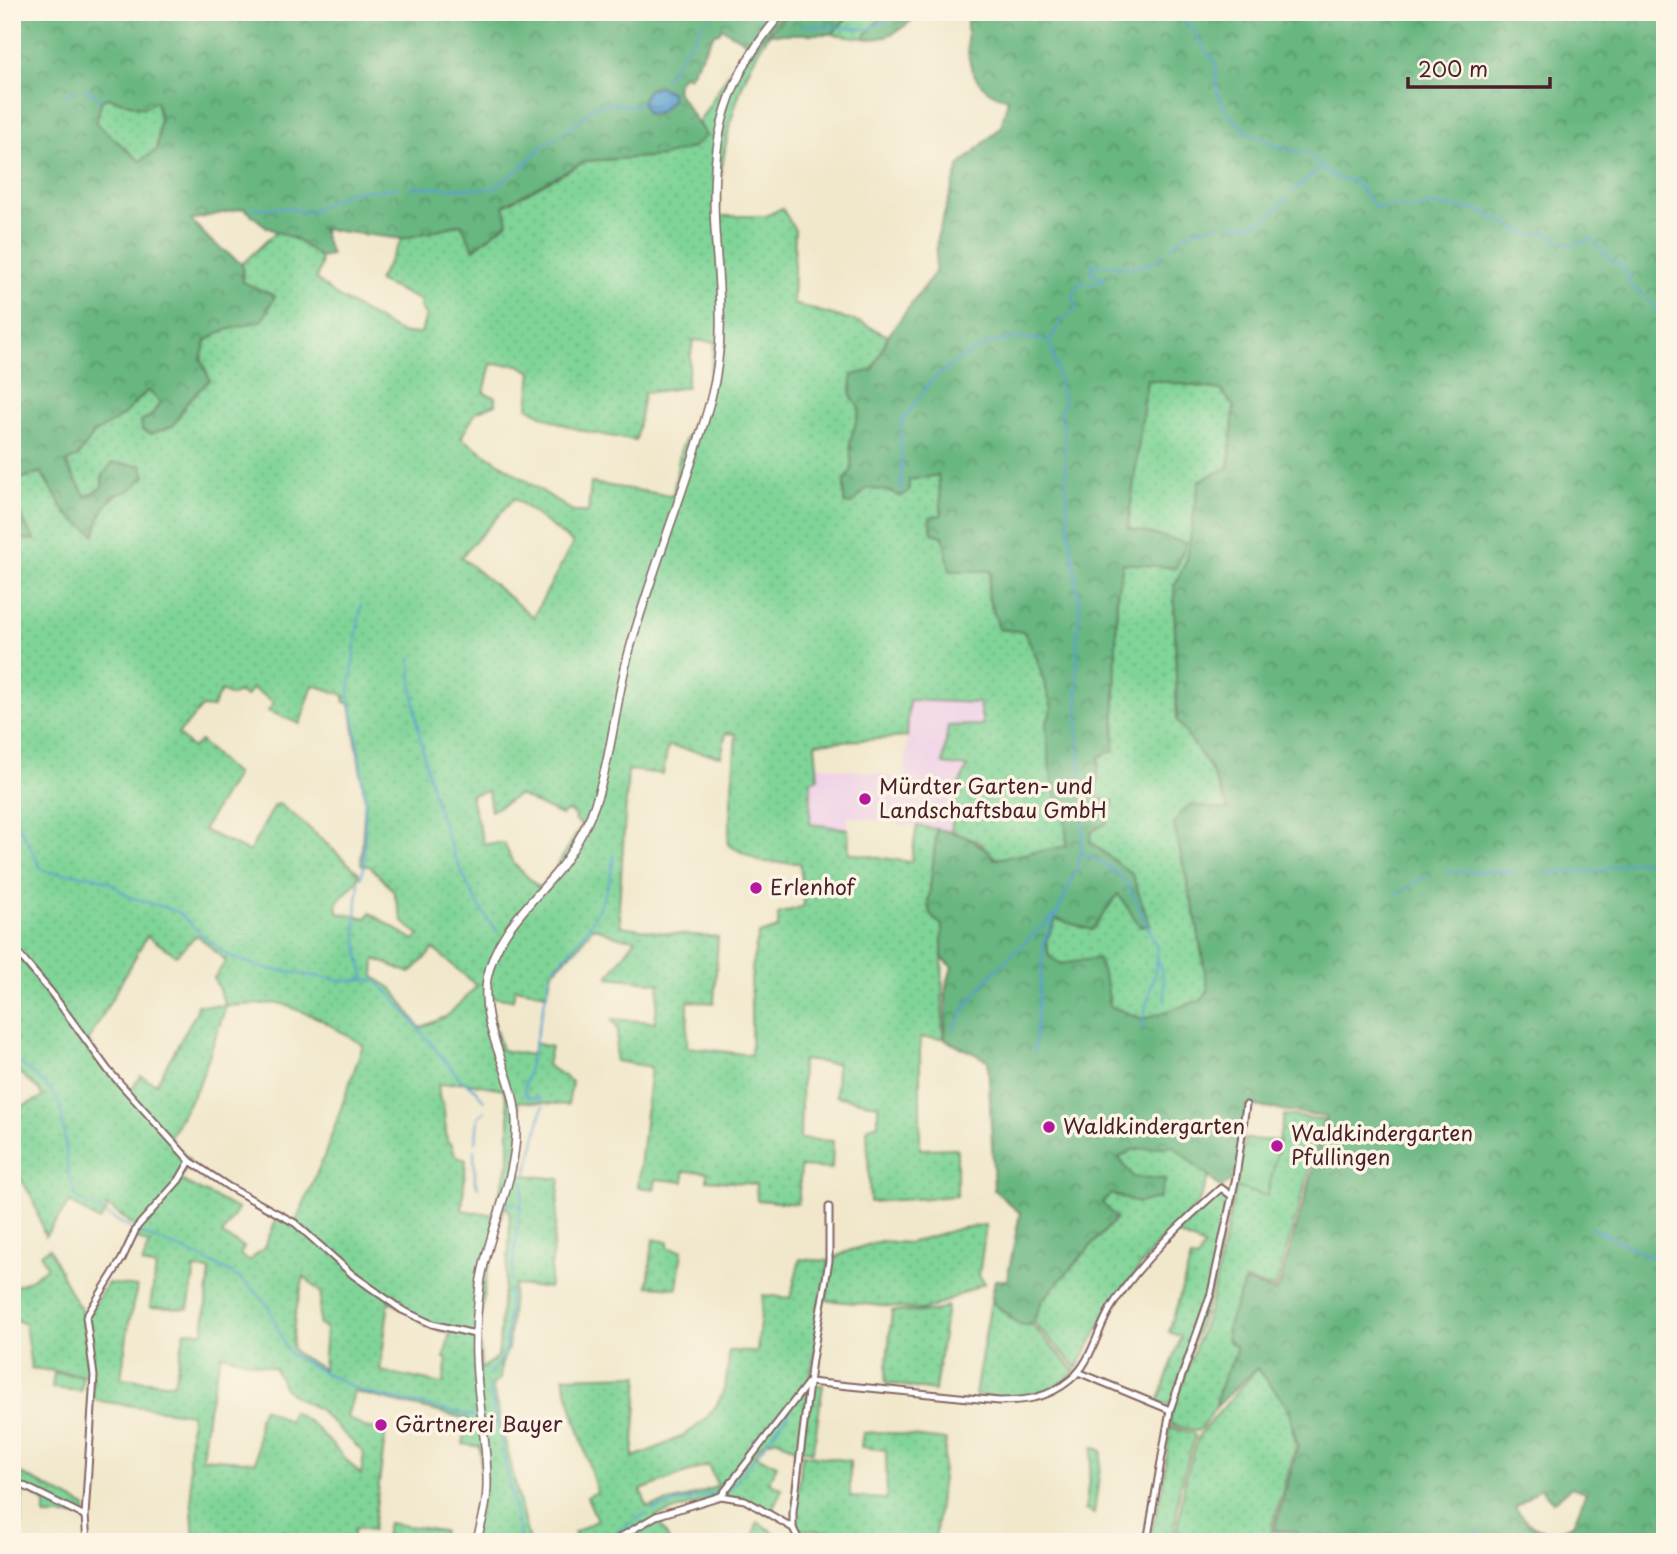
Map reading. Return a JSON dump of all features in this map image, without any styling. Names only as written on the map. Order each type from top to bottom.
[{"type":"street","points":[[476,1542],[483,1519],[487,1488],[475,1334],[485,1256],[511,1174],[516,1137],[516,1116],[510,1082],[487,1013],[486,989],[491,962],[503,936],[568,858],[590,815],[601,784],[630,647],[688,472],[718,366],[721,311],[713,175],[719,129],[728,100],[749,55],[783,12]]},
{"type":"street","points":[[12,946],[50,991],[108,1070],[190,1161],[229,1187],[295,1223],[353,1275],[402,1310],[432,1324],[475,1334]]},
{"type":"street","points":[[1147,1542],[1170,1410],[1211,1293],[1232,1196],[1246,1105]]},
{"type":"street","points":[[87,1542],[85,1516],[94,1377],[86,1318],[122,1259],[137,1227],[179,1180],[190,1161]]},
{"type":"street","points":[[809,1382],[999,1401],[1025,1401],[1045,1396],[1078,1372],[1111,1308],[1157,1248],[1222,1188],[1232,1196]]},
{"type":"street","points":[[800,1542],[793,1528],[798,1463],[829,1261],[829,1208]]},
{"type":"street","points":[[1078,1372],[1170,1410]]},
{"type":"street","points":[[721,1496],[809,1382]]},
{"type":"street","points":[[12,1480],[85,1516]]},
{"type":"street","points":[[611,1542],[656,1516],[721,1496],[745,1500],[793,1528]]},
{"type":"shaded area","points":[[909,700],[979,703],[984,725],[948,726],[968,767],[958,786],[951,831],[848,816],[848,829],[810,824],[811,781],[818,778],[818,765],[905,778]]},
{"type":"green space","points":[[12,12],[783,12],[749,55],[747,43],[722,28],[719,33],[714,34],[689,77],[684,74],[677,84],[676,90],[706,136],[692,148],[663,156],[586,161],[504,205],[508,222],[474,249],[461,224],[402,239],[322,229],[331,255],[320,257],[297,240],[266,227],[244,208],[191,220],[211,241],[242,264],[243,282],[275,296],[263,320],[220,332],[206,341],[201,359],[210,380],[188,401],[173,426],[151,434],[142,430],[141,421],[151,416],[160,402],[148,390],[122,416],[94,434],[78,456],[66,463],[86,497],[102,487],[103,475],[112,463],[141,465],[145,476],[130,490],[113,495],[100,515],[95,535],[66,513],[41,472],[14,481],[17,501],[13,504],[35,540],[12,538]],"holes":[[[109,98],[144,108],[156,101],[160,118],[157,150],[140,161],[96,123],[102,100]]]},
{"type":"green space","points":[[783,12],[789,12],[756,55],[738,99],[725,146],[719,216],[766,216],[782,208],[795,230],[793,304],[862,323],[888,336],[873,370],[851,396],[860,409],[850,442],[852,469],[844,482],[852,504],[867,488],[892,492],[909,480],[938,475],[942,515],[930,517],[932,533],[943,536],[947,550],[991,571],[988,595],[998,629],[1024,631],[1036,656],[1052,708],[1046,725],[1055,796],[1065,819],[1067,847],[996,859],[979,842],[951,831],[958,786],[968,767],[943,764],[948,726],[983,725],[979,703],[909,700],[907,737],[815,743],[818,778],[811,781],[810,824],[848,829],[849,853],[911,862],[917,826],[937,829],[928,906],[932,917],[942,925],[943,1038],[920,1038],[920,1149],[957,1148],[957,1196],[870,1202],[867,1128],[878,1124],[878,1105],[836,1096],[837,1064],[802,1060],[800,1139],[833,1141],[832,1169],[801,1167],[798,1204],[757,1200],[756,1184],[707,1180],[707,1172],[684,1171],[684,1182],[656,1179],[654,1189],[638,1187],[651,1067],[615,1061],[618,1030],[612,1019],[655,1022],[659,983],[608,977],[636,939],[619,937],[593,927],[579,946],[552,972],[547,994],[515,988],[513,1000],[490,997],[493,1020],[502,1050],[531,1055],[535,1043],[551,1047],[547,1065],[572,1082],[568,1105],[518,1101],[520,1126],[515,1174],[560,1179],[549,1288],[514,1285],[508,1348],[501,1365],[500,1379],[492,1385],[529,1542],[470,1542],[482,1501],[480,1447],[463,1444],[468,1419],[354,1392],[347,1417],[364,1427],[386,1430],[373,1530],[355,1528],[352,1542],[194,1542],[189,1458],[191,1414],[91,1400],[93,1376],[31,1368],[25,1324],[12,1318],[12,1288],[47,1268],[41,1254],[49,1248],[71,1294],[86,1317],[108,1283],[137,1287],[121,1378],[174,1384],[185,1331],[203,1332],[210,1270],[195,1269],[188,1309],[150,1307],[156,1267],[142,1264],[149,1244],[132,1236],[136,1227],[106,1205],[107,1211],[99,1221],[70,1202],[45,1236],[32,1197],[17,1173],[12,1177],[12,1111],[43,1097],[39,1090],[12,1066],[12,538],[34,540],[13,503],[16,501],[14,481],[41,472],[66,513],[95,535],[105,506],[115,496],[130,489],[103,475],[102,487],[86,497],[65,463],[78,456],[94,434],[122,416],[148,390],[161,401],[151,416],[173,426],[188,401],[210,380],[201,359],[206,341],[220,332],[263,319],[243,282],[242,264],[277,231],[297,240],[320,257],[321,264],[316,279],[334,294],[404,334],[421,333],[426,315],[421,309],[420,300],[378,281],[402,239],[461,223],[474,249],[504,205],[586,161],[663,156],[706,136],[699,122],[747,43],[749,54]],"holes":[[[693,340],[715,342],[707,391],[680,452],[673,496],[591,483],[588,512],[574,512],[461,438],[476,412],[496,404],[495,397],[484,393],[491,364],[519,365],[532,372],[528,407],[541,415],[580,430],[636,440],[644,393],[686,387]],[[514,498],[573,543],[533,617],[461,557]],[[313,685],[344,695],[344,702],[350,704],[365,799],[361,864],[371,867],[393,890],[403,922],[419,935],[414,940],[370,913],[367,918],[338,913],[337,902],[358,880],[359,873],[279,804],[275,805],[249,852],[203,830],[236,775],[200,741],[192,748],[178,734],[202,707],[212,708],[221,691],[231,696],[238,692],[246,697],[252,688],[274,702],[268,711],[300,724]],[[726,733],[736,734],[728,845],[761,862],[800,863],[804,906],[778,914],[778,928],[759,934],[751,980],[751,1055],[687,1047],[688,1001],[714,1003],[718,937],[621,926],[619,907],[628,770],[663,774],[668,746],[721,756]],[[488,791],[491,811],[519,795],[561,815],[568,811],[574,814],[576,821],[582,825],[554,871],[539,888],[513,863],[504,843],[484,844],[470,795]],[[197,935],[226,961],[214,978],[226,1006],[197,1005],[196,1013],[156,1084],[141,1076],[129,1092],[108,1070],[88,1041],[147,936],[176,955]],[[434,949],[477,986],[447,1016],[420,1028],[393,989],[374,977],[375,959],[410,973]],[[280,1003],[318,1018],[363,1045],[325,1154],[296,1222],[279,1214],[264,1248],[249,1261],[240,1255],[244,1247],[222,1235],[238,1209],[180,1180],[190,1161],[169,1139],[200,1082],[226,1006]],[[462,1082],[504,1089],[509,1112],[509,1162],[493,1215],[462,1210],[466,1160],[455,1155],[452,1145],[447,1141],[443,1102],[440,1101],[438,1085]],[[505,1206],[509,1210],[510,1236],[498,1356],[481,1369],[480,1328],[489,1266]],[[304,1276],[321,1293],[319,1325],[326,1328],[323,1369],[297,1354],[292,1348],[295,1315]],[[389,1301],[414,1315],[426,1326],[450,1333],[444,1358],[447,1359],[443,1384],[380,1371]],[[221,1354],[274,1368],[285,1388],[295,1397],[318,1409],[364,1453],[361,1475],[312,1424],[292,1411],[289,1422],[263,1408],[259,1418],[256,1462],[202,1458],[208,1409]]]},
{"type":"green space","points":[[789,12],[852,12],[832,34],[769,34]]},
{"type":"green space","points":[[852,12],[886,12],[863,38],[832,34]]},
{"type":"green space","points":[[886,12],[923,12],[888,36],[863,38]]},
{"type":"green space","points":[[959,12],[1665,12],[1665,1542],[1299,1542],[1296,1531],[1274,1530],[1298,1447],[1288,1407],[1257,1368],[1216,1407],[1216,1403],[1236,1351],[1236,1347],[1228,1341],[1226,1331],[1245,1281],[1275,1292],[1278,1289],[1326,1117],[1247,1105],[1236,1177],[1221,1188],[1173,1146],[1132,1150],[1119,1158],[1133,1177],[1166,1179],[1159,1198],[1138,1203],[1111,1194],[1102,1203],[1116,1218],[1043,1299],[1033,1322],[1027,1326],[1017,1323],[991,1301],[995,1280],[1007,1280],[1020,1213],[994,1190],[988,1060],[945,1040],[946,987],[952,967],[942,957],[942,925],[932,917],[928,906],[937,829],[970,839],[996,859],[1067,846],[1065,819],[1055,796],[1050,769],[1046,725],[1052,708],[1036,656],[1024,632],[998,629],[988,595],[991,571],[950,571],[943,536],[932,533],[930,517],[942,515],[938,475],[909,480],[909,492],[900,497],[892,492],[867,488],[852,504],[844,503],[844,482],[852,469],[850,442],[860,409],[851,396],[852,375],[873,370],[888,336],[935,272],[937,238],[959,166],[1001,127],[1008,99],[992,93],[976,78],[969,59],[967,16]],"holes":[[[1147,379],[1221,390],[1234,407],[1229,467],[1199,481],[1187,559],[1174,587],[1177,720],[1210,768],[1229,810],[1190,805],[1180,813],[1174,825],[1197,924],[1208,990],[1201,1000],[1143,1019],[1110,1006],[1098,958],[1060,964],[1049,956],[1046,941],[1056,919],[1092,930],[1118,894],[1140,926],[1150,925],[1132,874],[1090,842],[1092,831],[1106,824],[1114,801],[1096,799],[1099,757],[1114,750],[1117,595],[1123,563],[1176,568],[1186,543],[1128,528]],[[1571,1487],[1586,1492],[1573,1525],[1549,1534],[1528,1523],[1515,1508],[1540,1488],[1553,1502]]]},
{"type":"green space","points":[[109,98],[144,108],[156,100],[160,118],[157,150],[140,162],[95,123],[101,100]]},
{"type":"green space","points":[[1147,379],[1221,390],[1234,407],[1229,467],[1193,528],[1187,559],[1174,587],[1177,720],[1210,768],[1229,811],[1174,825],[1197,924],[1208,989],[1201,1000],[1143,1019],[1109,1006],[1107,986],[1049,956],[1046,941],[1056,919],[1119,893],[1140,926],[1132,874],[1090,842],[1092,831],[1113,802],[1096,800],[1099,757],[1114,750],[1117,595],[1123,563],[1176,568],[1185,543],[1128,528]]},
{"type":"green space","points":[[1284,1115],[1324,1120],[1275,1289],[1245,1280],[1226,1331],[1236,1347],[1236,1356],[1218,1395],[1216,1407],[1201,1429],[1196,1431],[1170,1424],[1172,1411],[1210,1307],[1236,1187],[1267,1196]]},
{"type":"green space","points":[[1245,1139],[1280,1141],[1267,1196],[1236,1187]]},
{"type":"green space","points":[[1173,1146],[1209,1176],[1197,1206],[1156,1246],[1110,1307],[1077,1368],[1033,1322],[1043,1299],[1116,1219],[1101,1203],[1111,1194],[1138,1203],[1133,1177],[1119,1158],[1132,1150]]},
{"type":"green space","points":[[1220,1192],[1230,1198],[1208,1301],[1170,1405],[1158,1402],[1181,1337],[1169,1332],[1191,1258],[1197,1260],[1204,1246],[1175,1233]]},
{"type":"green space","points":[[986,1225],[979,1276],[985,1283],[922,1310],[826,1300],[832,1259],[851,1250],[881,1241],[908,1243],[961,1228]]},
{"type":"green space","points":[[653,1239],[668,1242],[668,1248],[682,1250],[677,1288],[648,1286]]},
{"type":"green space","points":[[800,1259],[829,1261],[799,1451],[776,1439],[762,1444],[754,1455],[777,1465],[769,1482],[782,1489],[770,1515],[745,1500],[721,1496],[656,1516],[670,1542],[578,1542],[574,1533],[597,1520],[587,1497],[597,1492],[563,1377],[639,1375],[633,1457],[687,1433],[709,1415],[724,1389],[729,1351],[757,1352],[763,1295],[790,1298]],"holes":[[[708,1465],[718,1486],[686,1498],[647,1507],[641,1490]]]},
{"type":"green space","points":[[991,1301],[1017,1323],[1027,1326],[1031,1324],[1075,1371],[1053,1388],[1041,1392],[1015,1397],[975,1395]]},
{"type":"green space","points":[[947,1306],[935,1391],[885,1383],[892,1311],[933,1312]]},
{"type":"green space","points":[[1258,1368],[1288,1406],[1296,1446],[1271,1531],[1297,1531],[1299,1542],[1176,1542],[1185,1480],[1199,1435]]},
{"type":"green space","points":[[54,1373],[83,1376],[81,1391],[52,1388]]},
{"type":"green space","points":[[823,1385],[813,1451],[802,1449],[811,1386]]},
{"type":"green space","points":[[1170,1427],[1193,1433],[1195,1437],[1180,1487],[1173,1542],[1149,1542],[1163,1485]]},
{"type":"green space","points":[[881,1432],[946,1440],[935,1542],[829,1542],[829,1532],[795,1529],[802,1454],[850,1461],[850,1497],[887,1499],[886,1450],[861,1447],[863,1433]]},
{"type":"green space","points":[[1093,1447],[1102,1451],[1094,1514],[1085,1510]]},
{"type":"green space","points":[[12,1469],[86,1507],[85,1516],[45,1516],[45,1503],[12,1480]]},
{"type":"green space","points":[[12,1482],[23,1489],[19,1542],[12,1542]]},
{"type":"green space","points":[[757,1522],[789,1542],[752,1542]]},
{"type":"green space","points":[[388,1523],[443,1531],[440,1542],[384,1542]]},
{"type":"water","points":[[659,86],[671,92],[672,100],[659,112],[647,114],[642,103],[647,90]]},
{"type":"waterway","points":[[709,17],[716,12]]},
{"type":"waterway","points":[[744,12],[762,16]]},
{"type":"waterway","points":[[801,25],[869,29],[904,12]]},
{"type":"waterway","points":[[1170,12],[1188,24],[1216,63],[1217,92],[1228,114],[1246,131],[1281,148],[1308,153],[1333,177],[1354,181],[1376,208],[1393,205],[1411,210],[1435,205],[1472,209],[1529,235],[1548,232],[1568,244],[1592,239],[1611,260],[1625,268],[1629,284],[1652,303],[1658,315],[1665,315]]},
{"type":"waterway","points":[[665,79],[703,24]]},
{"type":"waterway","points":[[85,88],[101,100]]},
{"type":"waterway","points":[[66,94],[74,91]]},
{"type":"waterway","points":[[412,187],[493,189],[524,165],[542,146],[572,127],[594,106],[613,103],[635,106],[641,103]]},
{"type":"waterway","points":[[1292,192],[1321,168]]},
{"type":"waterway","points":[[252,208],[289,208],[308,213],[348,192],[398,188]]},
{"type":"waterway","points":[[1233,225],[1250,224],[1264,219],[1288,198]]},
{"type":"waterway","points":[[1170,247],[1194,231],[1222,224]]},
{"type":"waterway","points":[[1034,1052],[1044,942],[1076,870],[1081,853],[1085,803],[1078,726],[1077,639],[1080,608],[1068,522],[1064,429],[1060,412],[1064,403],[1050,340],[1062,320],[1076,307],[1074,293],[1081,281],[1090,285],[1105,279],[1092,273],[1092,264],[1139,266],[1164,254]]},
{"type":"waterway","points":[[901,489],[901,423],[931,381],[959,359],[991,343],[1017,338],[1048,340]]},
{"type":"waterway","points":[[361,604],[349,693],[365,799],[364,866],[361,878]]},
{"type":"waterway","points":[[411,657],[413,688],[425,762],[448,840],[463,876],[498,932]]},
{"type":"waterway","points":[[12,812],[41,868],[48,872],[94,876],[109,882],[128,896],[178,912],[229,956],[263,968],[346,981],[365,979],[377,982],[393,997],[461,1080],[476,1090],[484,1101]]},
{"type":"waterway","points":[[1082,853],[1108,867],[1125,882],[1155,943],[1156,968],[1142,1029]]},
{"type":"waterway","points":[[554,968],[577,943],[602,903],[614,855]]},
{"type":"waterway","points":[[1544,873],[1599,871],[1636,861],[1653,863],[1665,870]]},
{"type":"waterway","points":[[1446,872],[1516,871]]},
{"type":"waterway","points":[[1395,895],[1426,876]]},
{"type":"waterway","points":[[359,884],[356,932],[365,979]]},
{"type":"waterway","points":[[954,1029],[986,981],[1057,913]]},
{"type":"waterway","points":[[1158,960],[1164,981],[1165,1001]]},
{"type":"waterway","points":[[541,1099],[527,1097],[524,1089],[551,974]]},
{"type":"waterway","points":[[12,1057],[46,1086],[61,1107],[69,1177],[77,1198],[130,1228]]},
{"type":"waterway","points":[[527,1172],[543,1106]]},
{"type":"waterway","points":[[476,1142],[478,1117],[485,1111]]},
{"type":"waterway","points":[[474,1150],[475,1181],[478,1187]]},
{"type":"waterway","points":[[511,1280],[524,1182]]},
{"type":"waterway","points":[[509,1203],[520,1206]]},
{"type":"waterway","points":[[1592,1228],[1665,1264]]},
{"type":"waterway","points":[[140,1233],[206,1260],[253,1289],[269,1308],[291,1355],[362,1392],[473,1416]]},
{"type":"waterway","points":[[488,1376],[505,1356],[510,1289]]},
{"type":"waterway","points":[[488,1384],[496,1421]]},
{"type":"waterway","points":[[758,1454],[790,1411]]},
{"type":"waterway","points":[[492,1421],[497,1422],[521,1542]]},
{"type":"waterway","points":[[729,1490],[754,1458]]},
{"type":"waterway","points":[[652,1510],[717,1492]]},
{"type":"waterway","points":[[602,1542],[646,1513]]},
{"type":"waterway","points":[[1423,1542],[1432,1532],[1465,1540],[1476,1532],[1497,1542]]},
{"type":"place","name":"Mürdter Garten- und Landschaftsbau GmbH","points":[[865,799]]},
{"type":"place","name":"Erlenhof","points":[[756,888]]},
{"type":"place","name":"Waldkindergarten","points":[[1049,1127]]},
{"type":"place","name":"Waldkindergarten Pfullingen","points":[[1277,1146]]},
{"type":"place","name":"Gärtnerei Bayer","points":[[381,1425]]}]
